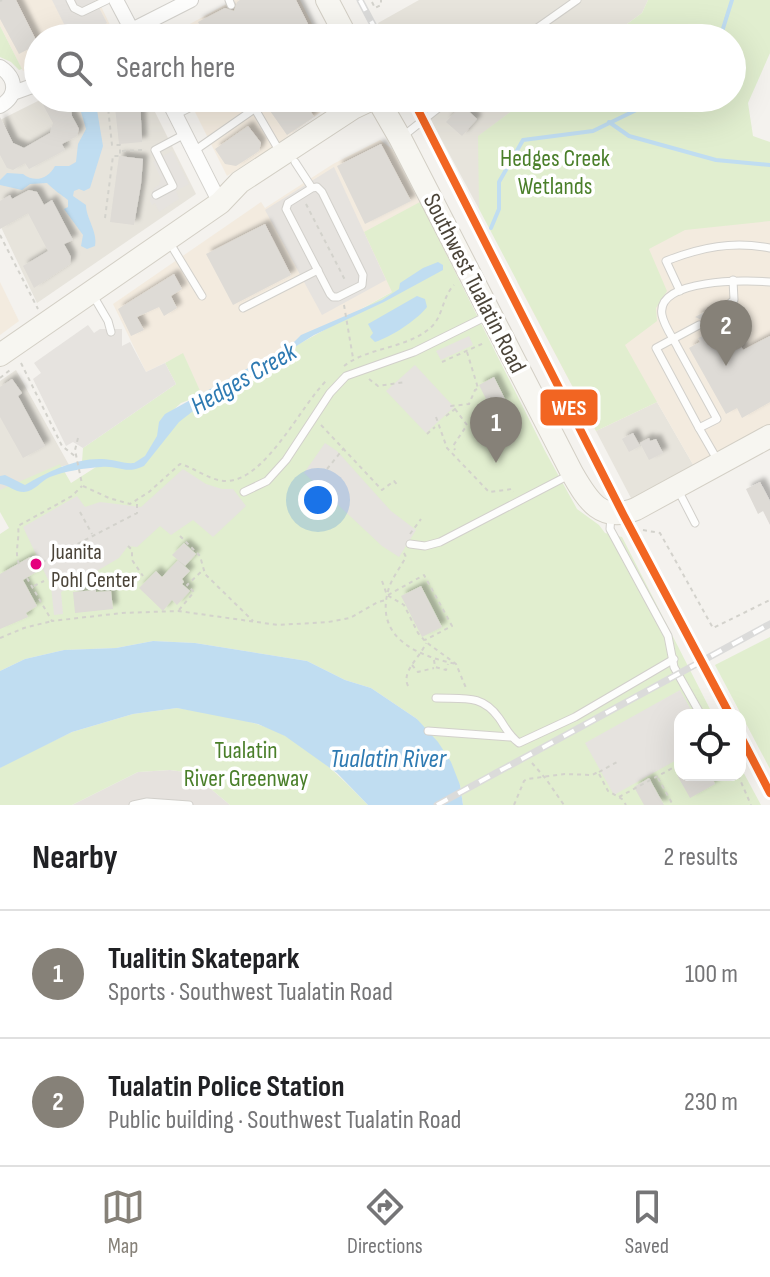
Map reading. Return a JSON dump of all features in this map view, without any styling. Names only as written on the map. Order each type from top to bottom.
[{"type":"main road","points":[[327,0],[340,24]]},
{"type":"main road","points":[[11,362],[90,291],[220,203],[240,182],[288,158],[348,112]]},
{"type":"main road","name":"Southwest Tualatin Road","points":[[384,112],[572,473],[590,500],[611,514]]},
{"type":"main road","points":[[611,514],[636,509],[768,442]]},
{"type":"street","points":[[116,0],[126,24]]},
{"type":"street","points":[[149,24],[191,0]]},
{"type":"street","points":[[0,67],[9,73],[14,82],[9,101],[0,106]]},
{"type":"street","points":[[13,93],[24,89]]},
{"type":"street","points":[[174,112],[220,203]]},
{"type":"lane","points":[[70,0],[74,8],[82,12],[107,0]]},
{"type":"lane","points":[[543,24],[577,0]]},
{"type":"lane","points":[[175,115],[181,112]]},
{"type":"lane","points":[[194,151],[251,112]]},
{"type":"lane","points":[[257,112],[312,188]]},
{"type":"lane","points":[[400,138],[433,112]]},
{"type":"lane","points":[[156,195],[173,186],[155,150],[185,134]]},
{"type":"lane","points":[[317,187],[322,192],[363,275],[362,285],[333,297],[286,209],[288,203],[312,188],[317,187]]},
{"type":"lane","points":[[167,239],[202,296]]},
{"type":"lane","points":[[680,291],[666,261],[695,249],[727,244],[770,248]]},
{"type":"lane","points":[[243,308],[318,270]]},
{"type":"lane","points":[[716,315],[734,300],[733,280]]},
{"type":"lane","points":[[699,428],[717,419],[665,323],[662,308],[671,295],[711,282],[770,282]]},
{"type":"lane","points":[[90,291],[111,332]]},
{"type":"lane","points":[[244,492],[267,481],[286,460],[330,393],[346,376],[414,352],[491,314]]},
{"type":"lane","points":[[699,325],[656,348],[720,465]]},
{"type":"lane","points":[[408,542],[425,546],[440,542],[572,473]]},
{"type":"lane","points":[[677,488],[695,523]]},
{"type":"lane","points":[[611,514],[610,529],[668,636],[674,667],[698,709]]},
{"type":"lane","points":[[436,698],[483,701],[492,708],[510,737],[519,743],[575,717],[674,659]]},
{"type":"lane","points":[[428,731],[510,737]]},
{"type":"lane","points":[[133,805],[166,802],[189,805]]},
{"type":"path","points":[[372,2],[375,8],[381,5],[381,0]]},
{"type":"path","points":[[105,218],[113,156],[120,156],[120,145],[112,145],[108,112]]},
{"type":"path","points":[[120,151],[145,150]]},
{"type":"path","points":[[305,203],[355,299],[343,306],[353,359]]},
{"type":"path","points":[[0,235],[37,309]]},
{"type":"path","points":[[339,369],[353,359],[428,330],[436,322],[447,293],[470,274]]},
{"type":"path","points":[[442,362],[489,341]]},
{"type":"path","points":[[455,450],[453,446],[467,425],[451,406],[469,404],[479,388],[466,351]]},
{"type":"path","points":[[0,378],[11,362],[62,446],[76,457]]},
{"type":"path","points":[[366,376],[378,386],[405,382]]},
{"type":"path","points":[[82,484],[130,504],[178,465],[221,480],[233,480],[246,474],[271,452],[330,377]]},
{"type":"path","points":[[446,416],[455,409]]},
{"type":"path","points":[[436,417],[444,444],[482,486],[489,492],[512,489]]},
{"type":"path","points":[[314,418],[382,490],[394,481],[399,487]]},
{"type":"path","points":[[427,434],[435,427]]},
{"type":"path","points":[[78,438],[76,457],[82,484]]},
{"type":"path","points":[[327,469],[344,448]]},
{"type":"path","points":[[19,564],[16,553],[20,536],[18,526],[72,496],[82,484]]},
{"type":"path","points":[[35,566],[137,513],[136,501]]},
{"type":"path","points":[[80,512],[92,536]]},
{"type":"path","points":[[387,598],[406,557],[403,555],[408,542],[421,519]]},
{"type":"path","points":[[643,530],[660,533],[713,628],[770,600]]},
{"type":"path","points":[[180,536],[200,556],[205,574],[254,622]]},
{"type":"path","points":[[128,546],[132,550],[132,560],[143,576]]},
{"type":"path","points":[[178,611],[194,592],[187,585],[204,569]]},
{"type":"path","points":[[0,638],[52,621],[122,613],[178,611],[278,625],[328,622],[350,618],[424,575],[452,626],[426,641],[421,655],[406,674],[408,686]]},
{"type":"path","points":[[27,578],[52,621]]},
{"type":"path","points":[[33,586],[44,581]]},
{"type":"path","points":[[382,581],[389,622],[395,635],[421,655],[456,664]]},
{"type":"path","points":[[387,598],[404,605],[418,633],[456,664],[473,699]]},
{"type":"path","points":[[434,660],[435,667]]},
{"type":"path","points":[[412,665],[418,672],[435,667],[446,670],[448,663]]},
{"type":"path","points":[[514,805],[524,781],[565,774],[592,775],[617,762]]},
{"type":"path","points":[[532,763],[564,805]]},
{"type":"path","points":[[619,797],[674,767]]},
{"type":"path","points":[[598,772],[608,791],[626,805]]},
{"type":"path","points":[[657,776],[673,805]]},
{"type":"path","points":[[741,781],[751,805]]},
{"type":"shaded area","points":[[0,0],[98,0],[110,24],[24,24],[23,71],[0,26]]},
{"type":"shaded area","points":[[52,0],[95,0],[107,23],[105,24],[64,24]]},
{"type":"shaded area","points":[[234,0],[300,0],[312,24],[190,24]]},
{"type":"shaded area","points":[[419,0],[648,0],[642,13],[627,24],[378,23]]},
{"type":"shaded area","points":[[24,108],[24,112],[155,112],[196,194],[37,303],[0,225],[0,120]]},
{"type":"shaded area","points":[[195,112],[321,112],[277,144],[227,176]]},
{"type":"shaded area","points":[[427,112],[511,112],[479,136],[479,209]]},
{"type":"shaded area","points":[[380,140],[392,149],[449,260],[255,368],[204,400],[183,354],[146,372],[113,304],[261,202],[265,208],[333,164]]},
{"type":"shaded area","points":[[172,151],[189,184],[176,191],[179,199],[159,212],[155,203],[152,205],[150,201],[161,178],[153,162]]},
{"type":"shaded area","points":[[334,167],[386,280],[322,315],[265,210]]},
{"type":"shaded area","points":[[770,221],[770,425],[695,468],[657,402],[596,431],[517,282],[584,241]]},
{"type":"shaded area","points":[[0,282],[19,321],[0,335]]},
{"type":"shaded area","points":[[88,325],[94,333],[100,329],[122,329],[122,346],[130,342],[146,372],[165,363],[176,384],[83,448],[73,442],[66,446],[33,379],[41,373],[34,363]]},
{"type":"shaded area","points":[[469,336],[473,345],[441,360],[436,351]]},
{"type":"shaded area","points":[[415,365],[454,407],[426,433],[386,391]]},
{"type":"shaded area","points":[[16,370],[69,465],[52,468],[0,497],[0,381]]},
{"type":"shaded area","points":[[657,402],[695,468],[632,500],[596,431]]},
{"type":"shaded area","points":[[325,443],[337,451],[391,511],[416,530],[399,557],[382,546],[304,473]]},
{"type":"shaded area","points":[[183,469],[206,484],[233,489],[246,506],[213,537],[193,520],[171,535],[160,526],[137,547],[128,546],[119,558],[61,592],[63,614],[54,615],[51,586],[23,527],[77,496],[85,507],[100,502],[141,507]]},
{"type":"shaded area","points":[[680,690],[691,709],[674,709],[674,761],[614,795],[585,743]]},
{"type":"shaded area","points":[[170,770],[192,773],[230,805],[72,805],[138,772]]},
{"type":"green space","name":"Hedges Creek Wetlands","points":[[648,0],[770,0],[770,53],[748,103],[753,136],[770,142],[770,221],[685,230],[649,249],[667,291],[656,308],[657,321],[625,345],[657,402],[596,431],[479,209],[478,136],[510,112],[746,112],[746,24],[627,24],[642,13]]},
{"type":"green space","points":[[0,26],[22,69],[0,57]]},
{"type":"green space","points":[[420,202],[577,509],[605,533],[622,537],[710,709],[674,709],[674,781],[746,781],[746,777],[761,805],[463,805],[460,785],[417,719],[371,688],[345,680],[307,661],[195,643],[153,641],[116,648],[64,650],[25,659],[0,671],[0,534],[9,528],[0,512],[0,490],[60,464],[71,483],[107,460],[82,462],[83,448],[176,384],[165,363],[183,353],[202,395],[181,403],[160,422],[392,292],[364,232]]},
{"type":"green space","points":[[770,637],[770,769],[746,724],[746,709],[738,709],[715,665]]},
{"type":"green space","name":"Tualatin River Greenway","points":[[177,708],[247,721],[289,738],[331,769],[368,805],[230,805],[192,773],[170,770],[138,772],[72,805],[0,805],[0,768],[7,763],[72,732],[133,714]]},
{"type":"water","points":[[81,112],[97,112],[103,146],[90,188],[74,191],[73,196],[86,205],[95,236],[95,246],[87,249],[81,246],[83,235],[64,209],[68,207],[68,200],[47,183],[30,184],[22,190],[0,185],[0,180],[7,173],[41,178],[55,166],[69,166],[76,162],[78,144],[86,129]]},
{"type":"water","points":[[438,262],[443,265],[443,270],[314,335],[197,408],[179,422],[144,466],[132,470],[107,467],[69,471],[50,477],[24,492],[0,484],[0,476],[5,475],[25,485],[52,471],[82,461],[102,459],[134,463],[145,456],[165,414],[292,344],[301,335],[382,300],[399,289],[400,283]]},
{"type":"water","points":[[417,296],[425,299],[427,307],[417,317],[381,340],[375,342],[370,337],[373,333],[368,324]]},
{"type":"water","name":"Tualatin River","points":[[153,641],[195,643],[307,661],[345,680],[371,688],[417,719],[438,742],[451,762],[460,785],[463,805],[368,805],[337,773],[285,736],[258,724],[177,708],[133,714],[72,732],[0,768],[0,671],[25,659],[64,650],[116,648]]},
{"type":"building","points":[[0,0],[16,0],[28,24],[24,24],[24,51],[19,54],[0,19]]},
{"type":"building","points":[[296,0],[308,24],[198,22],[225,8],[234,11],[237,2]]},
{"type":"building","points":[[47,112],[71,112],[79,129],[77,136],[62,144],[65,150],[29,169],[25,163],[13,170],[7,168],[0,155],[0,117],[13,143],[24,148],[50,133],[53,123]]},
{"type":"building","points":[[116,112],[141,112],[142,142],[119,144]]},
{"type":"building","points":[[271,112],[311,112],[314,117],[287,135]]},
{"type":"building","points":[[455,112],[470,112],[477,119],[462,136],[446,122]]},
{"type":"building","points":[[248,126],[261,143],[259,151],[236,166],[225,164],[215,149]]},
{"type":"building","points":[[381,144],[411,201],[365,224],[337,166]]},
{"type":"building","points":[[119,156],[143,159],[134,225],[110,222]]},
{"type":"building","points":[[29,190],[37,192],[44,205],[52,200],[73,240],[64,244],[71,257],[70,264],[34,288],[23,266],[48,251],[28,213],[0,229],[0,201]]},
{"type":"building","points":[[265,224],[291,275],[233,305],[206,254]]},
{"type":"building","points":[[174,274],[182,289],[171,296],[177,308],[164,316],[159,307],[137,317],[144,330],[131,336],[118,309]]},
{"type":"building","points":[[712,308],[711,318],[722,326],[728,322],[743,350],[770,336],[770,402],[742,418],[737,408],[726,414],[689,348],[705,335],[702,330],[704,321],[695,317]]},
{"type":"building","points":[[494,377],[506,401],[491,409],[479,385]]},
{"type":"building","points":[[12,379],[22,393],[18,396],[45,446],[23,458],[0,417],[0,387]]},
{"type":"building","points":[[497,408],[504,419],[491,426],[485,415]]},
{"type":"building","points":[[633,433],[640,446],[629,452],[622,439]]},
{"type":"building","points":[[649,438],[650,441],[656,439],[663,453],[649,460],[640,443]]},
{"type":"building","points":[[760,482],[770,501],[770,525],[763,511],[758,514],[746,489]]},
{"type":"building","points":[[184,543],[196,554],[185,566],[172,555]]},
{"type":"building","name":"Juanita Pohl Center","points":[[30,557],[38,571],[23,580],[37,606],[26,613],[28,617],[0,629],[0,574]]},
{"type":"building","points":[[178,560],[190,571],[182,579],[182,584],[190,591],[177,605],[172,600],[163,611],[139,588],[156,571],[162,577]]},
{"type":"building","points":[[421,586],[442,627],[422,637],[401,596]]},
{"type":"building","points":[[111,591],[113,609],[75,613],[73,592]]},
{"type":"building","points":[[649,778],[664,805],[644,805],[634,787]]},
{"type":"building","points":[[680,781],[714,781],[715,784],[690,798]]},
{"type":"waterway","name":"Hedges Creek","points":[[724,24],[732,0]]},
{"type":"waterway","name":"Hedges Creek","points":[[491,228],[499,209],[499,182],[523,140],[593,131],[632,112]]},
{"type":"waterway","name":"Hedges Creek","points":[[609,122],[629,136],[716,160],[770,165]]},
{"type":"railway","points":[[360,0],[373,24]]},
{"type":"railway","points":[[437,805],[770,624]]},
{"type":"transit line","name":"WES","points":[[419,112],[623,514],[727,709]]},
{"type":"transit line","name":"WES","points":[[746,747],[770,793]]},
{"type":"place","name":"Tualatin Police Station","points":[[726,366]]},
{"type":"place","name":"Tualitin Skatepark","points":[[496,463]]},
{"type":"place","name":"Juanita Pohl Center","points":[[36,564]]}]
